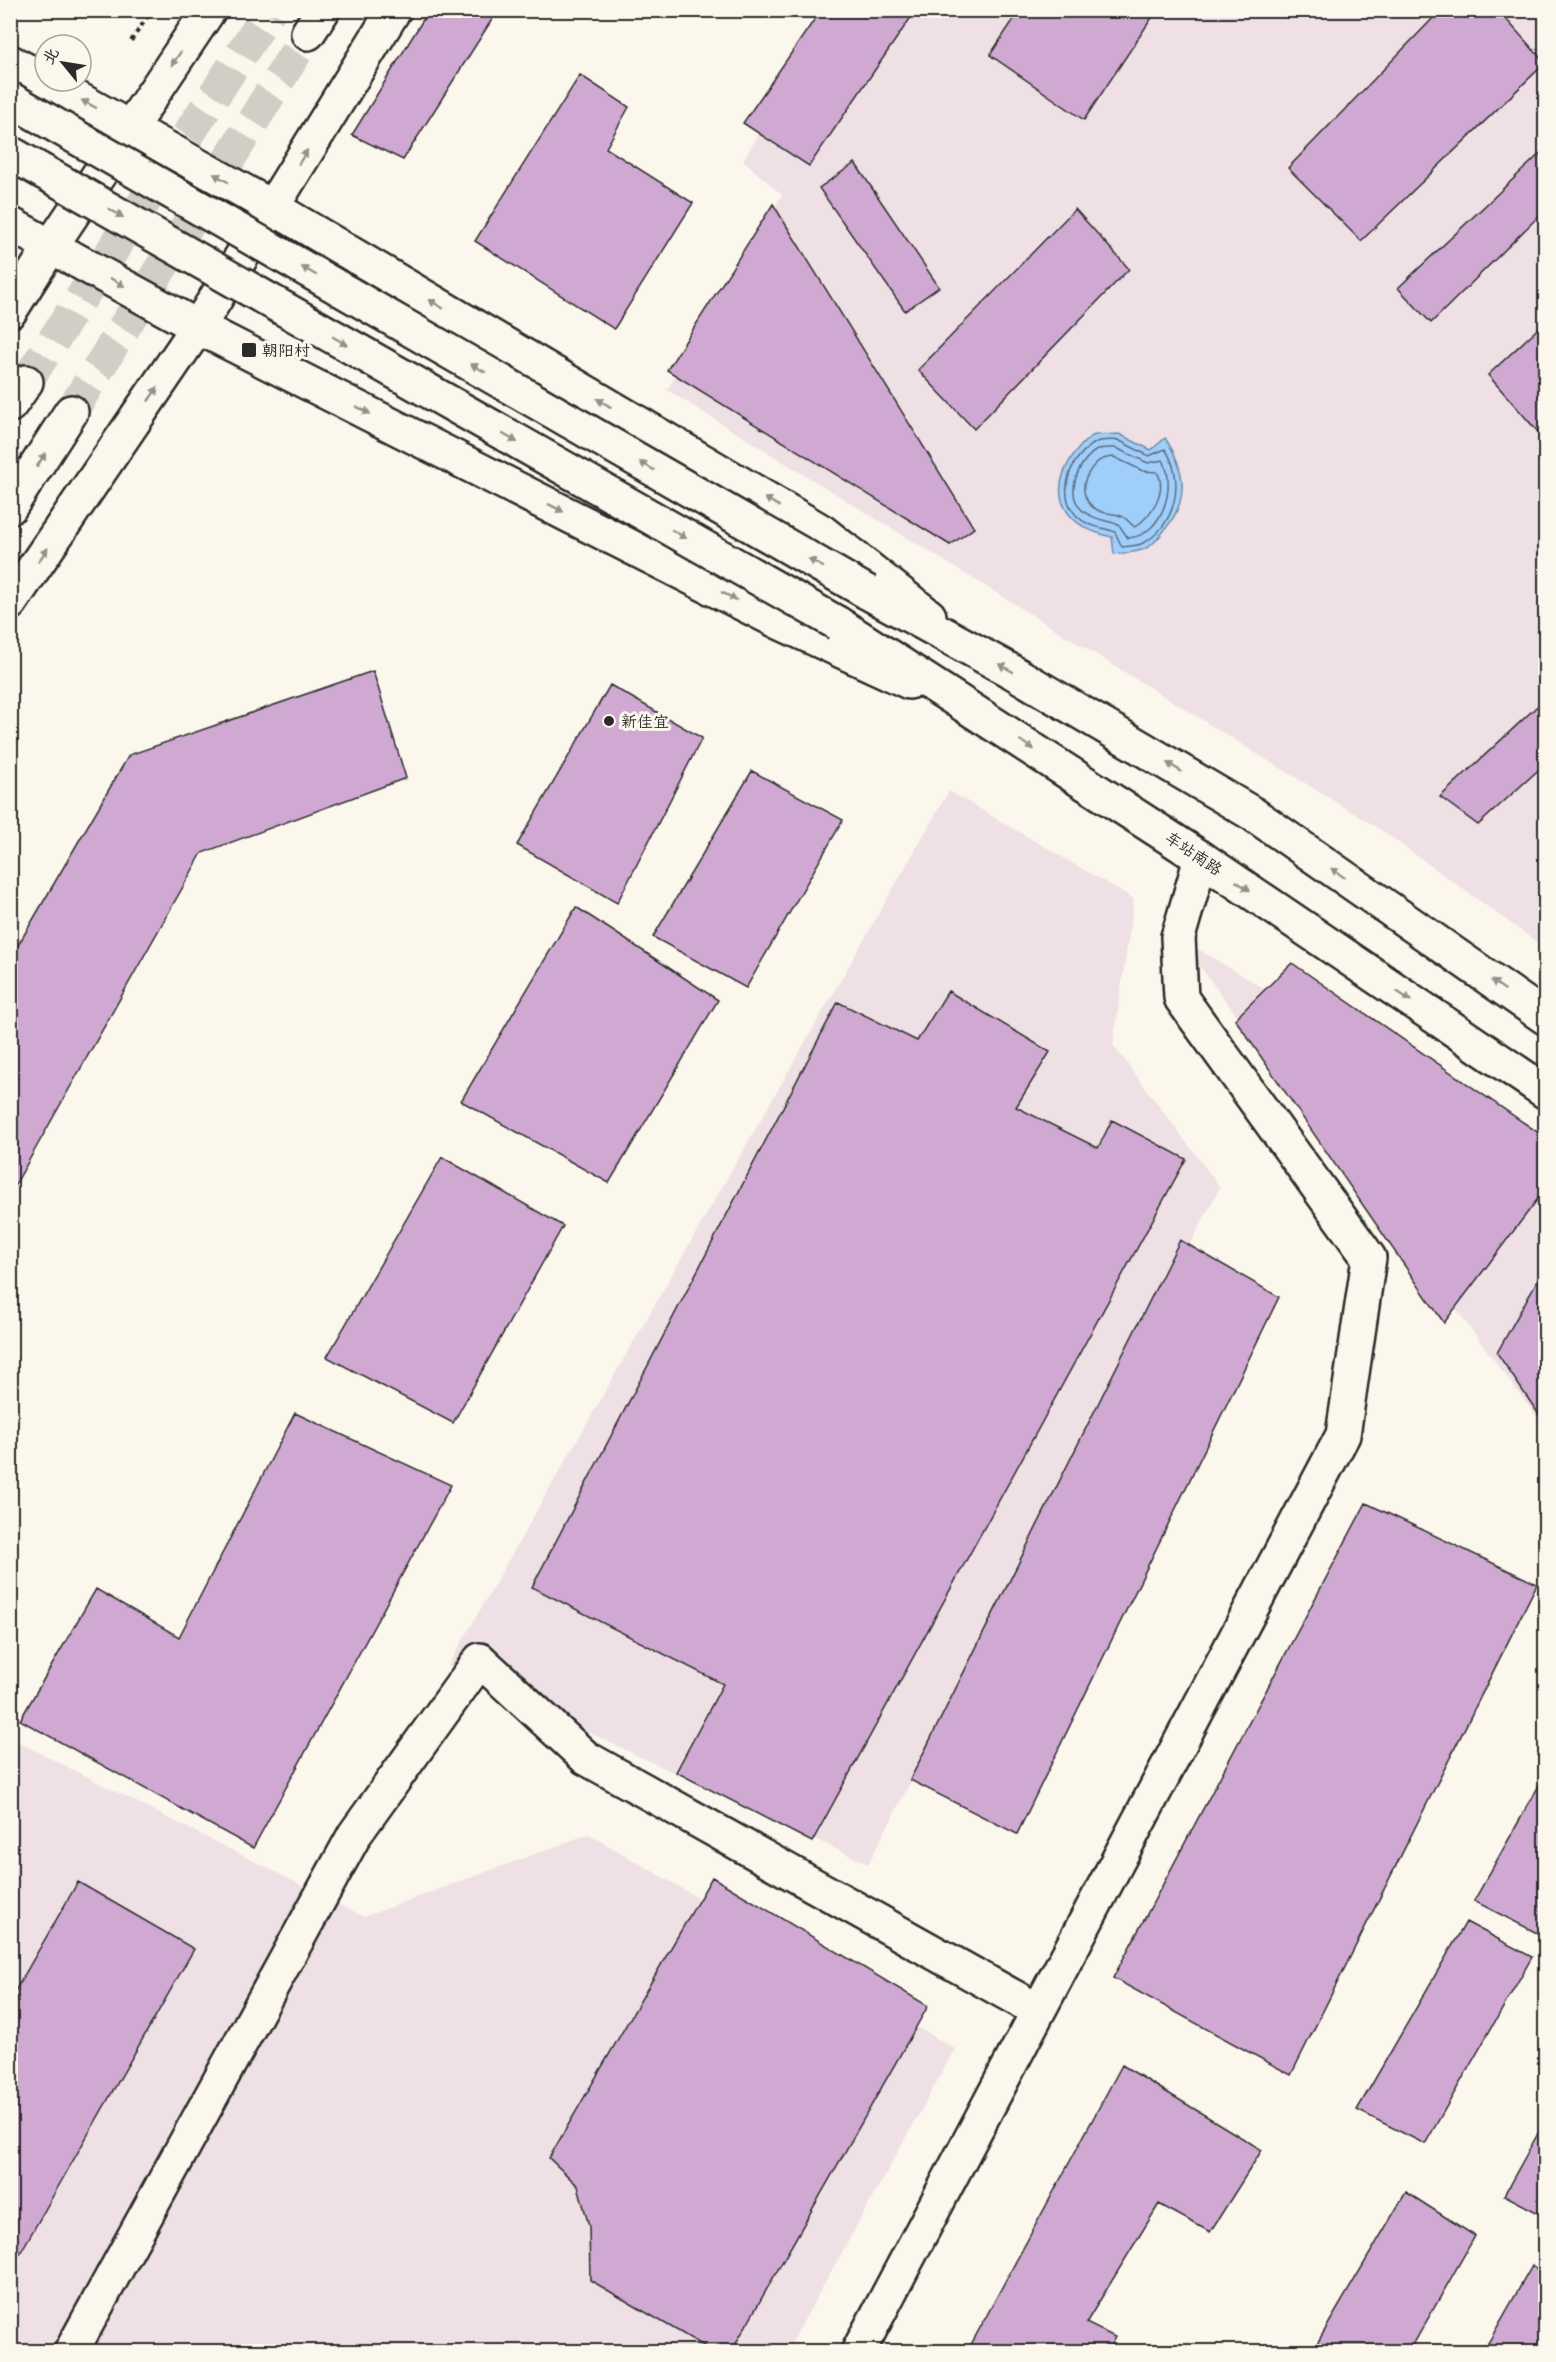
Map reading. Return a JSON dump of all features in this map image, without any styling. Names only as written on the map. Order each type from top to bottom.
[{"type":"main road","points":[[10,311],[208,10]]},
{"type":"main road","points":[[10,603],[198,327],[394,10]]},
{"type":"main road","points":[[10,62],[33,74]]},
{"type":"main road","points":[[68,93],[272,207],[821,531],[971,649]]},
{"type":"main road","points":[[10,99],[867,592],[971,649],[1253,814],[1545,1018]]},
{"type":"main road","name":"车站南路","points":[[10,153],[837,623],[1201,858],[1545,1092]]},
{"type":"main road","points":[[10,224],[198,327],[771,617],[985,717]]},
{"type":"main road","points":[[10,507],[71,412]]},
{"type":"main road","points":[[858,2352],[1343,1435],[1369,1258],[1180,998],[1178,937],[1201,858]]},
{"type":"main road","points":[[71,2352],[355,1834],[480,1660],[586,1758],[1037,2010]]},
{"type":"path","points":[[131,41],[152,10]]},
{"type":"shaded area","points":[[835,11],[1545,11],[1545,948],[1381,830],[667,390],[782,195],[743,160]]},
{"type":"shaded area","points":[[949,791],[1134,899],[1113,1045],[1220,1187],[868,1864],[448,1666]]},
{"type":"shaded area","points":[[1178,937],[1545,1158],[1545,1428]]},
{"type":"shaded area","points":[[10,1738],[364,1917],[589,1834],[955,2049],[787,2351],[11,2351]]},
{"type":"water","points":[[1119,434],[1151,450],[1165,438],[1177,461],[1182,495],[1174,517],[1156,541],[1142,550],[1114,554],[1112,537],[1084,527],[1073,519],[1061,498],[1061,486],[1064,472],[1072,457],[1085,441],[1095,435]]},
{"type":"building","points":[[429,10],[498,10],[403,160],[352,135]]},
{"type":"building","points":[[821,10],[916,10],[809,166],[743,123]]},
{"type":"building","points":[[1020,10],[1157,10],[1084,120],[990,55]]},
{"type":"building","points":[[1441,10],[1498,10],[1545,63],[1361,241],[1288,168]]},
{"type":"building","points":[[580,75],[629,107],[606,148],[693,203],[614,329],[475,241]]},
{"type":"building","points":[[1546,148],[1546,209],[1431,323],[1398,288]]},
{"type":"building","points":[[855,163],[939,287],[905,311],[819,188]]},
{"type":"building","points":[[773,204],[974,528],[950,545],[667,370]]},
{"type":"building","points":[[1075,209],[1129,269],[974,429],[918,370]]},
{"type":"building","points":[[1546,321],[1546,441],[1488,375]]},
{"type":"building","points":[[373,671],[406,778],[202,853],[10,1194],[10,959],[129,755]]},
{"type":"building","points":[[610,685],[702,738],[617,903],[517,845]]},
{"type":"building","points":[[1546,698],[1546,763],[1478,825],[1440,797]]},
{"type":"building","points":[[752,771],[843,820],[746,988],[653,937]]},
{"type":"building","points":[[576,907],[718,1000],[609,1183],[461,1101]]},
{"type":"building","points":[[1292,963],[1546,1138],[1546,1188],[1444,1323],[1235,1019]]},
{"type":"building","points":[[948,991],[1050,1052],[1016,1107],[1098,1148],[1112,1120],[1186,1159],[812,1842],[676,1772],[723,1684],[532,1587],[838,1002],[917,1041]]},
{"type":"building","points":[[442,1157],[563,1226],[453,1423],[327,1357]]},
{"type":"building","points":[[1180,1240],[1279,1297],[1017,1834],[910,1780]]},
{"type":"building","points":[[1546,1265],[1546,1425],[1497,1353]]},
{"type":"building","points":[[295,1413],[451,1485],[253,1848],[20,1720],[96,1589],[179,1637]]},
{"type":"building","points":[[1366,1503],[1537,1584],[1291,2075],[1113,1978]]},
{"type":"building","points":[[1546,1773],[1546,1922],[1539,1934],[1474,1901]]},
{"type":"building","points":[[712,1877],[928,2006],[731,2352],[714,2352],[590,2280],[589,2226],[578,2186],[549,2158]]},
{"type":"building","points":[[78,1882],[194,1949],[10,2271],[10,2000]]},
{"type":"building","points":[[1466,1922],[1532,1957],[1425,2144],[1357,2110]]},
{"type":"building","points":[[1122,2065],[1262,2150],[1210,2232],[1159,2204],[1086,2323],[1115,2337],[1107,2352],[967,2352]]},
{"type":"building","points":[[1546,2119],[1546,2217],[1504,2195]]},
{"type":"building","points":[[1406,2192],[1475,2236],[1409,2352],[1312,2352]]},
{"type":"building","points":[[1532,2266],[1546,2274],[1546,2352],[1483,2352]]},
{"type":"tunnel","points":[[26,382],[270,10]]},
{"type":"tunnel","points":[[71,412],[308,33]]},
{"type":"place","name":"朝阳村","points":[[249,350]]},
{"type":"place","name":"新佳宜","points":[[609,721]]}]
